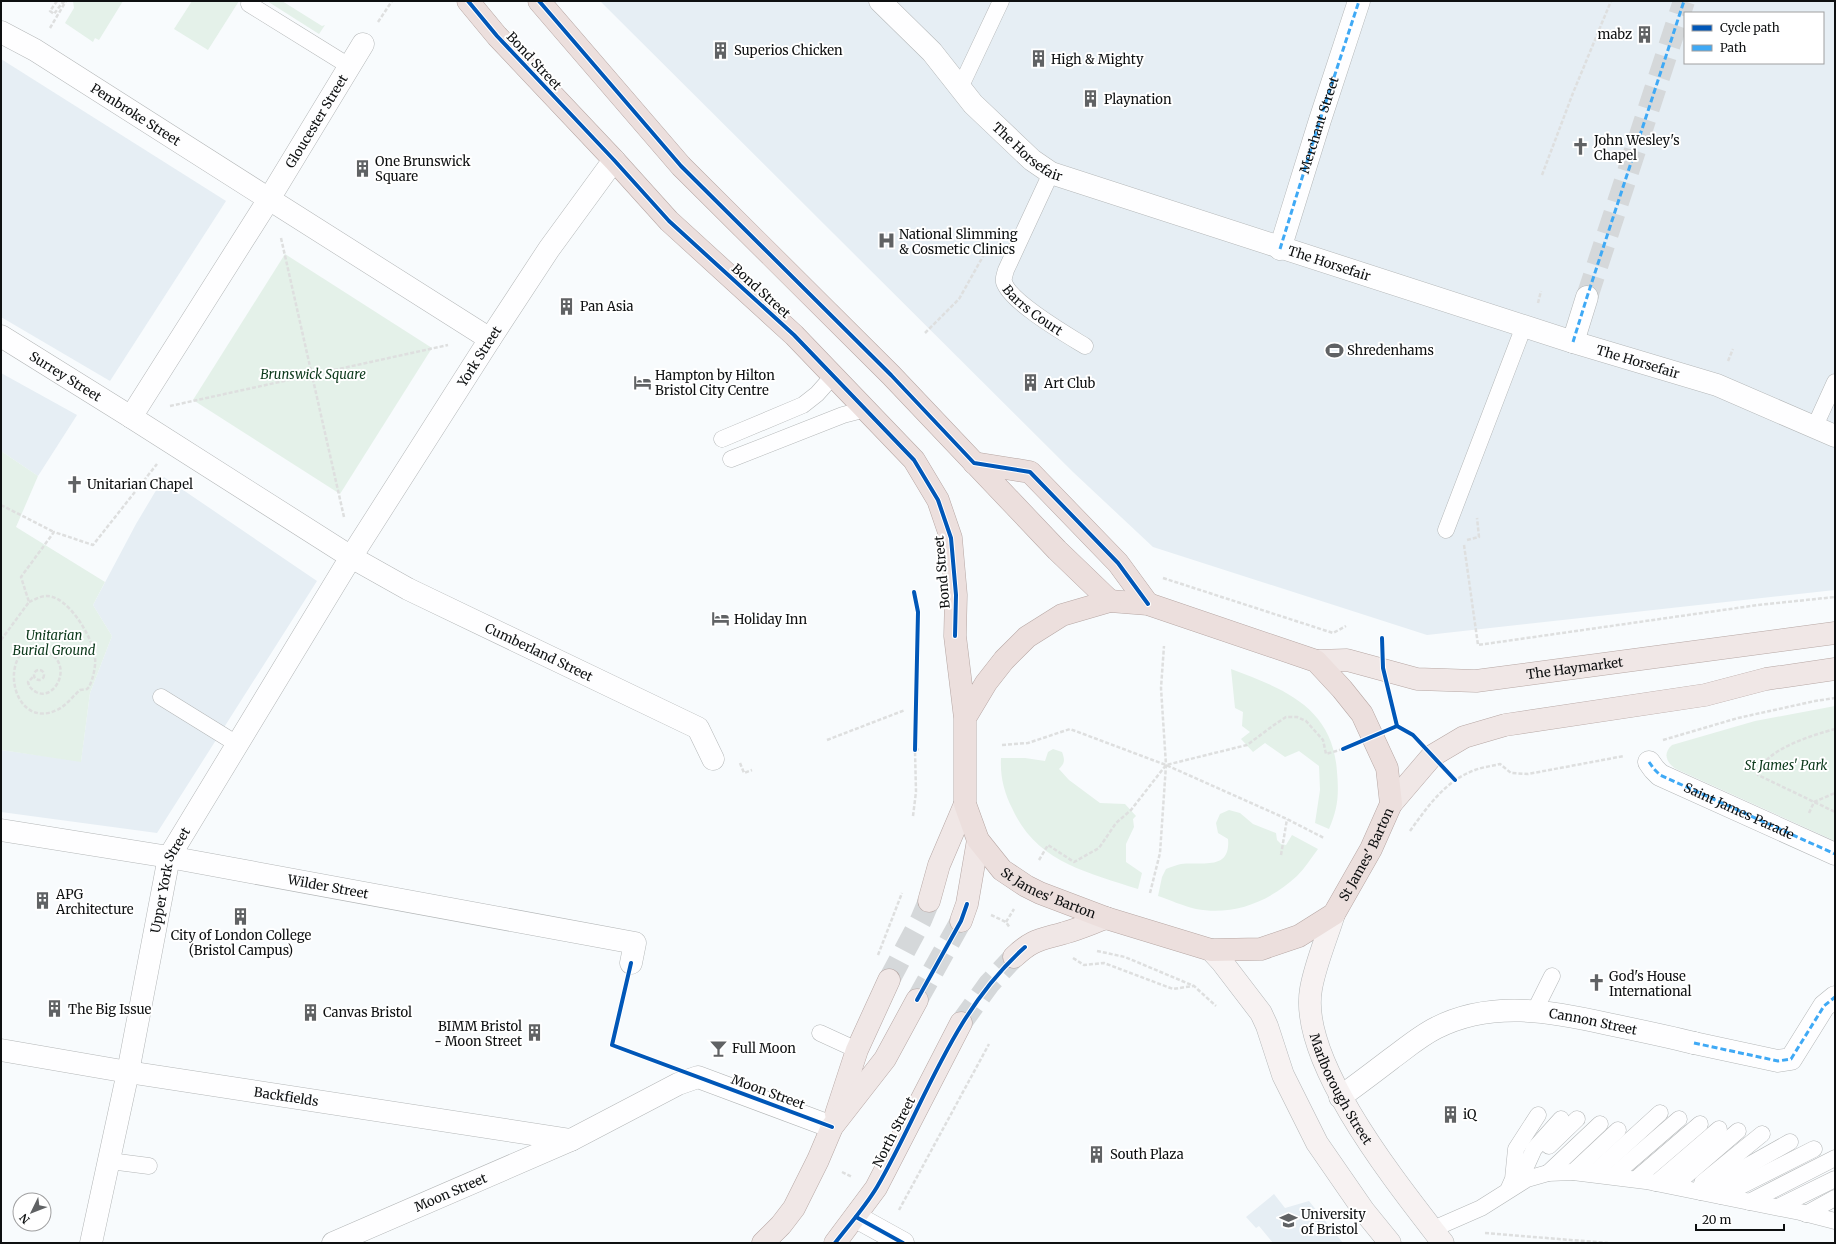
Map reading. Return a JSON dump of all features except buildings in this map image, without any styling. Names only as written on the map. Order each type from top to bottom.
[{"type":"highway","name":"Bond Street","points":[[468,1],[497,36],[614,160],[669,221],[794,335],[914,460],[938,500],[951,538],[956,595],[955,636],[965,718]]},
{"type":"highway","points":[[539,1],[681,166],[891,375],[1062,555],[1110,601]]},
{"type":"highway","points":[[974,463],[1030,472],[1118,563],[1148,604]]},
{"type":"highway","name":"St James' Barton","points":[[1110,601],[1148,604],[1316,661],[1362,714],[1387,768],[1391,804],[1371,849],[1334,914],[1299,936],[1261,948],[1211,950],[1106,918],[1026,886],[1002,870],[978,840],[965,804],[965,718],[986,683],[1004,660],[1027,637],[1062,615],[1110,601]]},
{"type":"main road","name":"The Haymarket","points":[[1316,661],[1347,660],[1417,679],[1476,681],[1835,633]]},
{"type":"main road","points":[[1391,804],[1432,756],[1464,737],[1505,725],[1705,695],[1766,679],[1835,669]]},
{"type":"main road","points":[[929,901],[939,865],[965,804]]},
{"type":"main road","points":[[961,921],[967,904],[978,840]]},
{"type":"main road","name":"Marlborough Street","points":[[1334,914],[1311,990],[1311,1016],[1317,1046],[1340,1097],[1379,1156],[1438,1236]]},
{"type":"main road","points":[[1014,957],[1025,947],[1041,938],[1064,933],[1106,918]]},
{"type":"main road","points":[[1211,950],[1261,1013],[1267,1026],[1283,1075],[1317,1143],[1364,1211],[1390,1243]]},
{"type":"main road","points":[[763,1243],[794,1208],[818,1160],[832,1126],[857,1050],[889,980]]},
{"type":"main road","points":[[832,1126],[885,1059],[917,1000]]},
{"type":"main road","name":"North Street","points":[[835,1243],[876,1188],[961,1023]]},
{"type":"street","name":"The Horsefair","points":[[880,1],[932,52],[972,104],[1032,160],[1051,173],[1573,342],[1717,385],[1815,426],[1835,436]]},
{"type":"street","name":"Merchant Street","points":[[1280,248],[1317,127],[1360,1]]},
{"type":"street","name":"Pembroke Street","points":[[1,32],[35,50],[269,199]]},
{"type":"street","name":"Gloucester Street","points":[[269,199],[363,44]]},
{"type":"street","name":"York Street","points":[[351,557],[549,248],[614,160]]},
{"type":"street","points":[[351,557],[131,417],[269,199],[490,338]]},
{"type":"street","points":[[1573,342],[1587,297]]},
{"type":"street","name":"Surrey Street","points":[[1,336],[131,417]]},
{"type":"street","name":"Upper York Street","points":[[91,1243],[128,1072],[169,856],[351,557]]},
{"type":"street","name":"Cumberland Street","points":[[351,557],[408,589],[698,728],[713,759]]},
{"type":"street","name":"Saint James Parade","points":[[1649,762],[1660,775],[1835,854]]},
{"type":"street","name":"Wilder Street","points":[[1,830],[169,856],[635,943],[631,963]]},
{"type":"street","name":"Cannon Street","points":[[1340,1097],[1414,1041],[1436,1028],[1455,1020],[1484,1012],[1535,1010],[1585,1019],[1778,1061],[1791,1058],[1824,1006],[1835,997]]},
{"type":"street","name":"Backfields","points":[[1,1050],[128,1072],[571,1140]]},
{"type":"street","name":"Moon Street","points":[[333,1243],[571,1140],[678,1084],[698,1077],[832,1126]]},
{"type":"street","points":[[856,1216],[895,1239]]},
{"type":"lane","points":[[960,88],[1001,1]]},
{"type":"lane","points":[[249,4],[350,66]]},
{"type":"lane","name":"Barrs Court","points":[[1051,173],[1006,270],[1003,280],[1007,289],[1039,317],[1085,346]]},
{"type":"lane","points":[[1446,530],[1524,326]]},
{"type":"lane","points":[[722,439],[803,405],[817,394],[833,376]]},
{"type":"lane","points":[[1815,426],[1835,382]]},
{"type":"lane","points":[[731,459],[843,414],[866,409]]},
{"type":"lane","points":[[161,697],[237,744]]},
{"type":"lane","points":[[1535,1010],[1552,976]]},
{"type":"lane","points":[[820,1033],[857,1050]]},
{"type":"lane","points":[[1593,1174],[1660,1113]]},
{"type":"lane","points":[[1508,1190],[1513,1179],[1516,1150],[1520,1141],[1538,1115]]},
{"type":"lane","points":[[1508,1190],[1520,1180],[1531,1154],[1560,1119]]},
{"type":"lane","points":[[1524,1181],[1532,1173],[1542,1154],[1577,1119]]},
{"type":"lane","points":[[1613,1176],[1679,1119]]},
{"type":"lane","points":[[1548,1173],[1600,1124]]},
{"type":"lane","points":[[1636,1179],[1700,1124]]},
{"type":"lane","points":[[1656,1183],[1719,1129]]},
{"type":"lane","points":[[1573,1172],[1618,1130]]},
{"type":"lane","points":[[1674,1186],[1738,1131]]},
{"type":"lane","points":[[1697,1191],[1762,1134]]},
{"type":"lane","points":[[1697,1191],[1790,1142]]},
{"type":"lane","points":[[1721,1196],[1814,1149]]},
{"type":"lane","points":[[1749,1202],[1835,1158]]},
{"type":"lane","points":[[110,1160],[149,1166]]},
{"type":"lane","points":[[1438,1236],[1508,1190],[1524,1181],[1548,1173],[1573,1172],[1636,1179],[1778,1207],[1834,1220]]},
{"type":"lane","points":[[1778,1207],[1835,1179]]},
{"type":"lane","points":[[1806,1214],[1835,1198]]},
{"type":"path","points":[[57,1],[50,11],[54,14],[63,2],[66,2]]},
{"type":"path","points":[[1542,175],[1573,93],[1611,1]]},
{"type":"path","points":[[35,50],[66,2]]},
{"type":"path","points":[[269,199],[285,254],[340,494],[351,557]]},
{"type":"path","points":[[926,333],[959,299],[992,240]]},
{"type":"path","points":[[131,417],[193,400],[432,348],[490,338]]},
{"type":"path","points":[[1,505],[54,532],[93,545],[160,460],[168,440]]},
{"type":"path","points":[[1476,514],[1479,537],[1463,540],[1478,645],[1758,605],[1835,597]]},
{"type":"path","points":[[29,602],[21,577],[54,532]]},
{"type":"path","points":[[1180,584],[1333,633],[1346,626]]},
{"type":"path","points":[[913,816],[916,792],[915,750],[918,612],[914,592]]},
{"type":"path","points":[[1,640],[29,602],[43,596],[48,596],[59,600],[78,619],[89,638],[95,653],[95,664],[89,687],[80,690],[58,710],[39,713],[20,706]]},
{"type":"path","points":[[1150,893],[1160,853],[1166,765],[1161,688],[1164,646]]},
{"type":"path","points":[[13,658],[23,650],[35,648],[48,651],[60,663],[61,672],[58,682],[48,692],[37,692],[30,688],[28,682],[37,670],[41,670],[44,673],[44,677],[41,680],[37,680],[33,677]]},
{"type":"path","points":[[827,740],[905,710]]},
{"type":"path","points":[[1039,860],[1048,845],[1074,862],[1100,848],[1116,823],[1131,810],[1166,765],[1247,745],[1286,717],[1297,717],[1306,721],[1323,740],[1326,754],[1343,749],[1373,735]]},
{"type":"path","points":[[1002,745],[1028,743],[1070,729],[1166,765],[1286,819],[1324,838]]},
{"type":"path","points":[[1835,729],[1805,738],[1780,751],[1764,762],[1759,769],[1758,775],[1835,812]]},
{"type":"path","points":[[915,750],[920,749]]},
{"type":"path","points":[[1410,832],[1432,800],[1455,780],[1432,756]]},
{"type":"path","points":[[1814,802],[1835,793]]},
{"type":"path","points":[[1280,854],[1286,819]]},
{"type":"path","points":[[1006,922],[1015,908]]},
{"type":"path","points":[[985,913],[1006,922],[1012,932]]},
{"type":"path","points":[[1125,957],[1194,986],[1216,1006]]},
{"type":"path","points":[[1084,965],[1104,963],[1173,989],[1194,986]]},
{"type":"path","points":[[895,1239],[989,1044]]},
{"type":"path","points":[[836,1168],[855,1178]]},
{"type":"path","points":[[1484,1233],[1608,1243]]},
{"type":"shaded area","points":[[600,1],[1835,1],[1835,590],[1427,635],[1153,547],[1073,472]]},
{"type":"shaded area","points":[[1,59],[226,201],[110,381],[1,317]]},
{"type":"shaded area","points":[[1,373],[77,415],[38,476],[1,451]]},
{"type":"shaded area","points":[[164,477],[317,581],[157,833],[1,812],[1,750],[81,761],[90,693],[112,636],[93,605],[136,524]]},
{"type":"shaded area","name":"University of Bristol","points":[[1274,1194],[1285,1208],[1309,1201],[1343,1243],[1273,1243],[1259,1226],[1256,1228],[1246,1217]]},
{"type":"green space","points":[[73,1],[123,1],[99,40],[95,38],[93,42],[65,23],[74,8]]},
{"type":"green space","points":[[192,1],[239,1],[208,50],[174,29]]},
{"type":"green space","points":[[267,1],[282,1],[322,26],[325,25],[319,34]]},
{"type":"green space","name":"Brunswick Square","points":[[285,254],[432,348],[340,494],[193,400]]},
{"type":"green space","name":"Unitarian Burial Ground","points":[[1,451],[38,476],[16,527],[105,582],[93,605],[112,636],[90,693],[81,762],[1,750]]},
{"type":"green space","points":[[1231,669],[1287,693],[1316,716],[1326,731],[1333,750],[1338,788],[1336,808],[1329,829],[1315,823],[1320,790],[1319,766],[1299,751],[1285,757],[1265,743],[1253,752],[1241,739],[1250,732],[1242,726],[1243,712],[1235,708]]},
{"type":"green space","name":"St James' Park","points":[[1835,706],[1835,841],[1676,769],[1670,764],[1666,755],[1672,745],[1755,721]]},
{"type":"green space","points":[[1053,749],[1062,752],[1064,761],[1059,769],[1069,780],[1100,803],[1125,804],[1136,816],[1133,819],[1134,827],[1126,844],[1126,862],[1142,873],[1138,889],[1100,877],[1065,862],[1049,853],[1035,841],[1022,826],[1012,808],[1005,790],[1001,771],[1001,758],[1025,758],[1045,761],[1048,752]]},
{"type":"green space","points":[[1229,810],[1240,813],[1253,824],[1276,833],[1277,840],[1281,844],[1286,845],[1292,835],[1318,849],[1297,876],[1275,893],[1250,905],[1210,911],[1191,908],[1158,896],[1162,877],[1166,869],[1181,864],[1213,863],[1220,861],[1225,856],[1228,849],[1228,839],[1218,833],[1216,823],[1220,814]]},
{"type":"tunnel","points":[[1587,297],[1684,1]]},
{"type":"tunnel","points":[[889,980],[921,920],[929,901]]},
{"type":"tunnel","points":[[917,1000],[961,921]]},
{"type":"tunnel","points":[[961,1023],[989,984],[1014,957]]},
{"type":"marked path","points":[[1280,249],[1359,1]]},
{"type":"marked path","points":[[1573,342],[1684,1]]},
{"type":"marked path","points":[[1649,762],[1660,775],[1835,854]]},
{"type":"marked path","points":[[1694,1043],[1778,1061],[1791,1059],[1824,1006],[1835,997]]},
{"type":"cycle path","points":[[468,1],[497,36],[614,160],[669,221],[794,335],[914,460],[938,500],[951,538],[956,595],[955,636]]},
{"type":"cycle path","points":[[539,1],[681,166],[891,375],[974,463],[1030,472],[1118,563],[1148,604]]},
{"type":"cycle path","points":[[914,592],[918,612],[915,750]]},
{"type":"cycle path","points":[[1382,638],[1383,668],[1397,726],[1413,735],[1455,780]]},
{"type":"cycle path","points":[[1343,749],[1397,726]]},
{"type":"cycle path","points":[[917,1000],[961,921],[967,904]]},
{"type":"cycle path","points":[[835,1243],[877,1187],[958,1030],[977,1001],[999,973],[1025,947]]},
{"type":"cycle path","points":[[631,963],[612,1045],[832,1127]]},
{"type":"cycle path","points":[[856,1217],[903,1243]]},
{"type":"place","name":"mabz","points":[[1645,34]]},
{"type":"place","name":"Superios Chicken","points":[[721,50]]},
{"type":"place","name":"High & Mighty","points":[[1038,59]]},
{"type":"place","name":"Playnation","points":[[1091,99]]},
{"type":"place","name":"John Wesley's Chapel","points":[[1581,147]]},
{"type":"place","name":"One Brunswick Square","points":[[362,168]]},
{"type":"place","name":"National Slimming & Cosmetic Clinics","points":[[886,241]]},
{"type":"place","name":"Pan Asia","points":[[567,306]]},
{"type":"place","name":"Shredenhams","points":[[1334,350]]},
{"type":"place","name":"Hampton by Hilton Bristol City Centre","points":[[642,382]]},
{"type":"place","name":"Art Club","points":[[1031,383]]},
{"type":"place","name":"Unitarian Chapel","points":[[74,484]]},
{"type":"place","name":"Holiday Inn","points":[[721,619]]},
{"type":"place","name":"APG Architecture","points":[[43,901]]},
{"type":"place","name":"City of London College (Bristol Campus)","points":[[241,916]]},
{"type":"place","name":"God's House International","points":[[1596,983]]},
{"type":"place","name":"The Big Issue","points":[[55,1009]]},
{"type":"place","name":"Canvas Bristol","points":[[310,1012]]},
{"type":"place","name":"BIMM Bristol - Moon Street","points":[[535,1033]]},
{"type":"place","name":"Full Moon","points":[[719,1048]]},
{"type":"place","name":"iQ","points":[[1450,1114]]},
{"type":"place","name":"South Plaza","points":[[1097,1154]]},
{"type":"place","name":"University of Bristol","points":[[1288,1221]]}]
